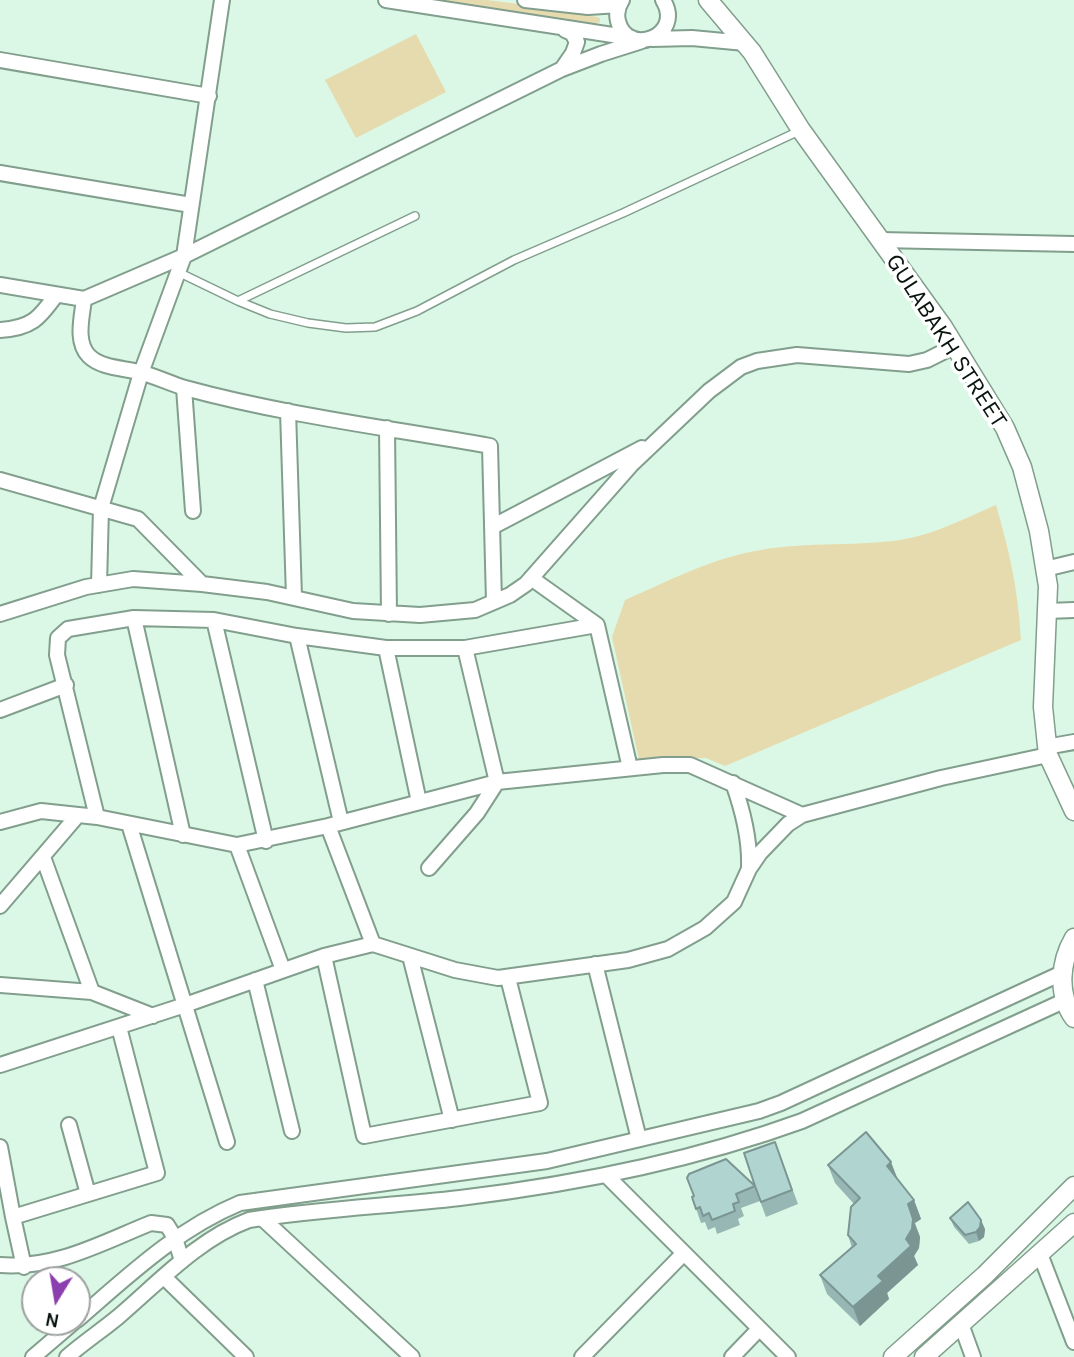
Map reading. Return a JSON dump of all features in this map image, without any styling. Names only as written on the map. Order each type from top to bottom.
[{"type":"street","points":[[99,585],[101,508],[141,373],[184,256],[222,0]]},
{"type":"street","points":[[386,0],[565,30],[642,39],[692,38],[745,43]]},
{"type":"street","points":[[525,0],[588,7],[621,2],[617,14],[618,24],[624,33],[642,39]]},
{"type":"street","points":[[0,285],[84,299],[184,256],[562,69],[660,34],[666,26],[668,16],[663,0]]},
{"type":"street","name":"GULABAKH STREET","points":[[708,0],[745,43],[801,130],[956,346],[1004,428],[1022,467],[1048,586],[1043,707],[1047,751],[1074,811]]},
{"type":"street","points":[[562,69],[577,42],[572,33],[565,30]]},
{"type":"street","points":[[0,60],[209,96]]},
{"type":"street","points":[[0,173],[191,205]]},
{"type":"street","points":[[880,240],[1074,244]]},
{"type":"street","points":[[0,330],[26,326],[41,316],[56,295]]},
{"type":"street","points":[[84,299],[80,335],[83,349],[100,363],[141,373],[184,388],[288,411],[490,446],[494,602]]},
{"type":"street","points":[[0,614],[49,598],[133,579],[202,584],[293,597],[353,611],[449,614],[475,610],[510,595],[531,578],[605,492],[725,377],[757,361],[797,355],[909,364],[927,360],[956,346]]},
{"type":"street","points":[[184,388],[193,511]]},
{"type":"street","points":[[288,411],[293,597]]},
{"type":"street","points":[[387,428],[389,614]]},
{"type":"street","points":[[492,527],[659,439]]},
{"type":"street","points":[[0,480],[138,519],[202,584]]},
{"type":"street","points":[[1045,569],[1074,562]]},
{"type":"street","points":[[531,578],[597,625],[630,768]]},
{"type":"street","points":[[1047,611],[1074,610]]},
{"type":"street","points":[[97,817],[57,655],[58,638],[68,629],[134,618],[214,620],[298,636],[386,648],[465,648],[597,625]]},
{"type":"street","points":[[134,618],[183,835]]},
{"type":"street","points":[[214,620],[266,841]]},
{"type":"street","points":[[298,636],[334,824],[373,944]]},
{"type":"street","points":[[386,648],[419,802]]},
{"type":"street","points":[[429,868],[477,813],[497,782],[465,648]]},
{"type":"street","points":[[0,710],[66,685]]},
{"type":"street","points":[[0,1065],[153,1016],[324,956],[373,944],[455,970],[508,978],[628,960],[668,949],[705,928],[734,902],[749,869],[780,831],[802,815],[1074,742]]},
{"type":"street","points":[[0,822],[41,811],[78,814],[237,845],[266,841],[497,782],[630,768],[690,765],[802,815]]},
{"type":"street","points":[[733,783],[750,847],[749,869]]},
{"type":"street","points":[[0,906],[78,814]]},
{"type":"street","points":[[129,824],[227,1142]]},
{"type":"street","points":[[237,845],[283,970]]},
{"type":"street","points":[[43,857],[92,992]]},
{"type":"street","points":[[1074,938],[1065,954],[1061,982],[1074,1018]]},
{"type":"street","points":[[324,956],[364,1136],[540,1103],[508,978]]},
{"type":"street","points":[[410,956],[452,1120]]},
{"type":"street","points":[[595,964],[639,1139]]},
{"type":"street","points":[[91,1308],[175,1238],[211,1215],[240,1203],[515,1166],[759,1111],[1062,973]]},
{"type":"street","points":[[255,980],[292,1131]]},
{"type":"street","points":[[0,985],[92,992],[153,1016]]},
{"type":"street","points":[[71,1356],[182,1261],[222,1232],[249,1220],[461,1198],[641,1169],[768,1134],[802,1121],[1066,1000]]},
{"type":"street","points":[[13,1217],[157,1173],[119,1027]]},
{"type":"street","points":[[69,1125],[88,1194]]},
{"type":"street","points":[[0,1147],[24,1266]]},
{"type":"street","points":[[606,1175],[788,1357]]},
{"type":"street","points":[[894,1357],[985,1275],[1074,1186]]},
{"type":"street","points":[[262,1218],[412,1357]]},
{"type":"street","points":[[30,1266],[54,1262],[151,1223],[167,1225],[175,1238],[182,1261]]},
{"type":"street","points":[[924,1357],[1074,1223]]},
{"type":"street","points":[[582,1357],[683,1254]]},
{"type":"street","points":[[1040,1254],[1074,1342]]},
{"type":"street","points":[[0,1265],[21,1267]]},
{"type":"street","points":[[164,1277],[246,1357]]},
{"type":"street","points":[[961,1324],[973,1357]]},
{"type":"street","points":[[732,1357],[759,1329]]},
{"type":"street","points":[[33,1357],[58,1336]]},
{"type":"lane","points":[[178,272],[270,314],[346,328],[375,327],[417,311],[514,260],[623,213],[801,130]]},
{"type":"lane","points":[[237,301],[415,216]]},
{"type":"shaded area","points":[[440,0],[487,0],[580,12],[600,18],[600,22],[595,24]]},
{"type":"shaded area","points":[[416,34],[446,92],[356,138],[325,80]]},
{"type":"shaded area","points":[[996,505],[1013,572],[1021,640],[725,766],[706,758],[639,760],[612,637],[625,600],[686,573],[734,556],[788,546],[913,538],[949,526]]},
{"type":"building","points":[[866,1132],[891,1162],[887,1166],[914,1200],[908,1204],[913,1219],[912,1229],[906,1239],[911,1246],[878,1276],[883,1281],[853,1307],[820,1275],[856,1244],[848,1235],[851,1207],[860,1198],[828,1165]]},
{"type":"building","points":[[775,1142],[792,1190],[761,1202],[744,1153]]},
{"type":"building","points":[[726,1159],[755,1186],[736,1194],[739,1202],[733,1204],[735,1211],[712,1220],[709,1213],[703,1216],[700,1207],[696,1209],[687,1178],[689,1174]]},
{"type":"building","points":[[968,1202],[981,1220],[976,1232],[965,1235],[950,1218]]}]
